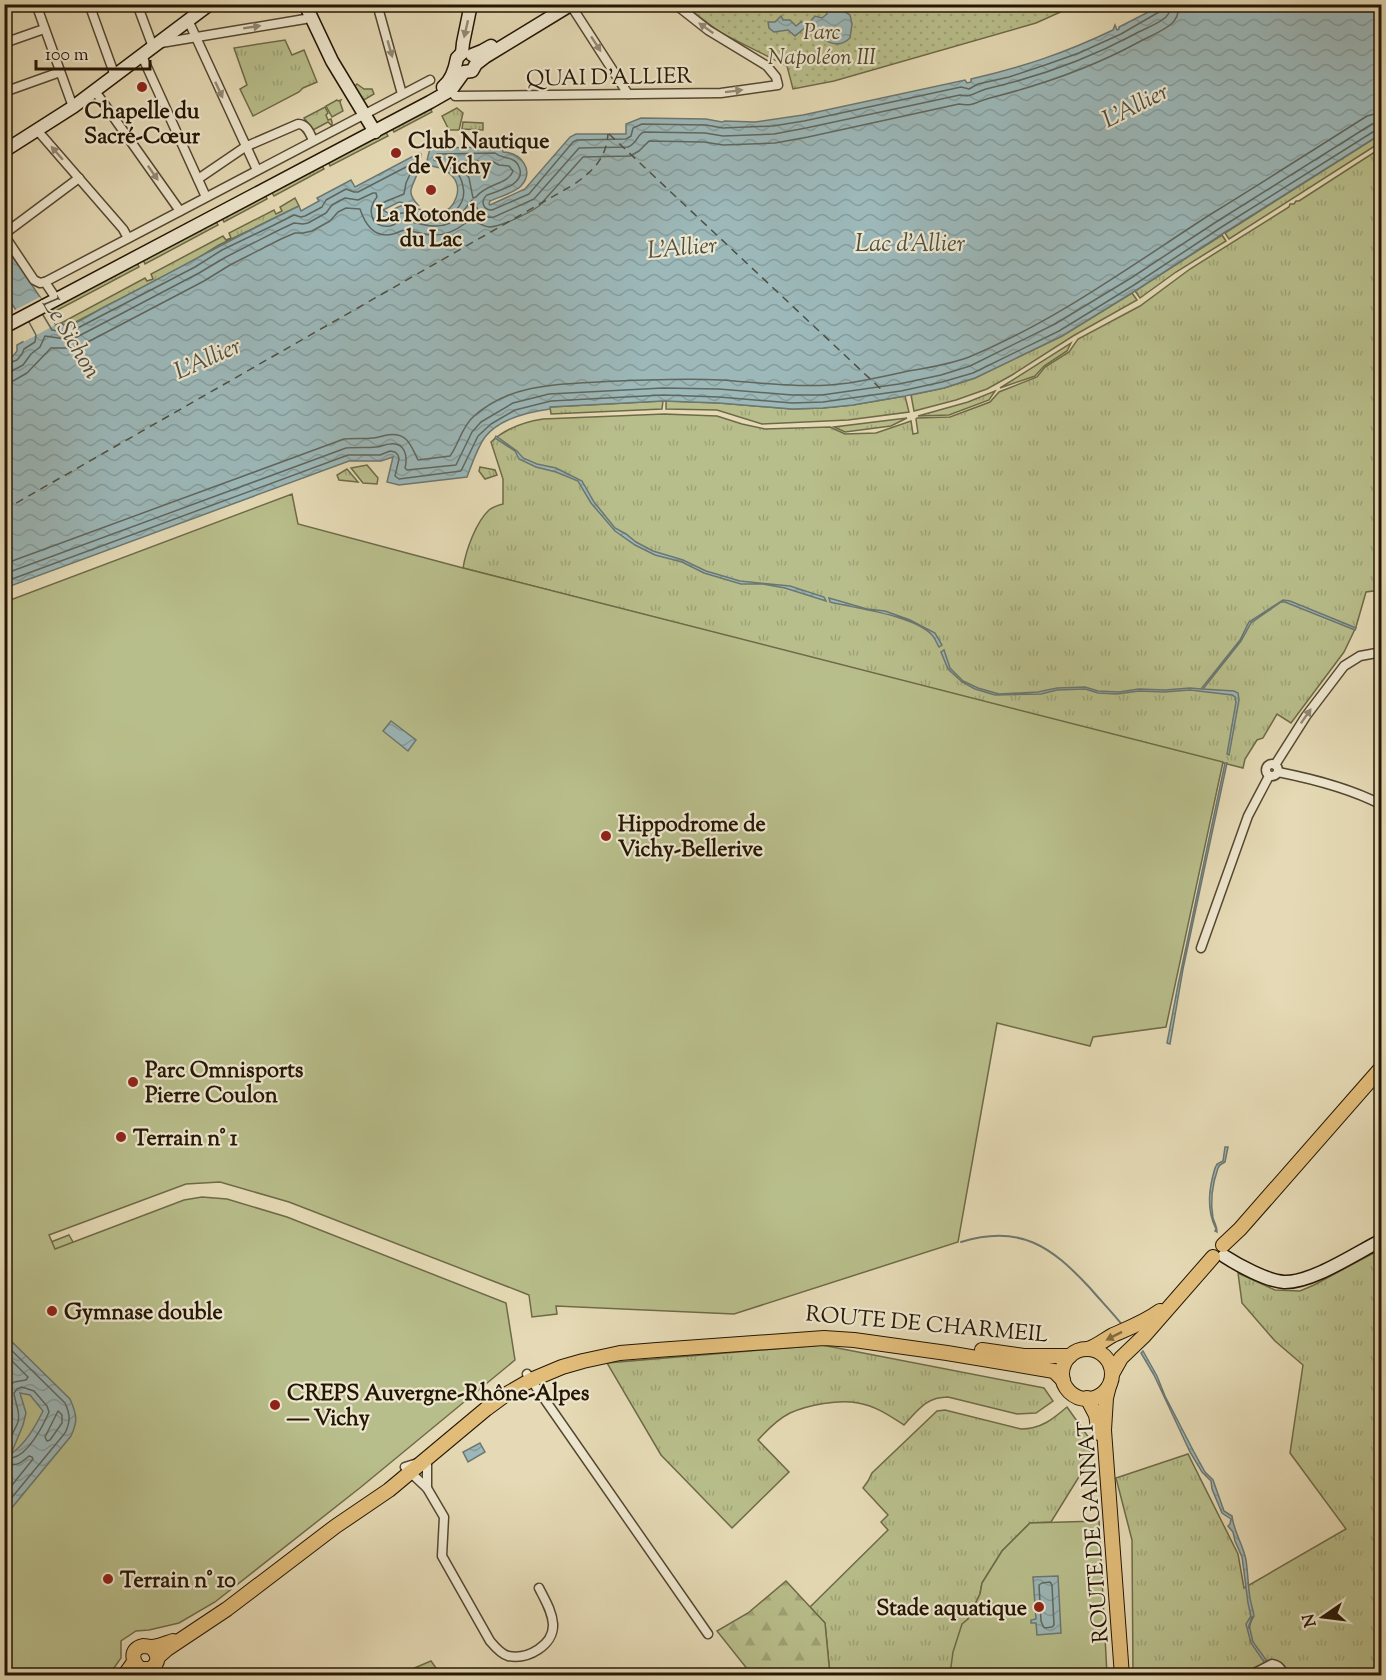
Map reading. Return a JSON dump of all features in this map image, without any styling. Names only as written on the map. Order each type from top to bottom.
[{"type":"main road","points":[[4,151],[73,107],[210,4]]},
{"type":"main road","points":[[305,4],[332,62],[374,129]]},
{"type":"main road","points":[[460,69],[472,71],[470,57],[463,44],[471,4]]},
{"type":"main road","points":[[7,322],[374,129],[439,91],[452,90],[460,69],[457,58],[470,57],[568,5]]},
{"type":"main road","points":[[1110,1380],[1112,1367],[1100,1352],[1081,1349],[1070,1356],[1064,1367],[1063,1380],[1075,1395],[1087,1398],[1100,1395],[1110,1380],[1121,1358],[1220,1253],[1382,1067]]},
{"type":"main road","points":[[1220,1253],[1269,1279],[1295,1282],[1319,1273],[1382,1240]]},
{"type":"main road","points":[[1088,1349],[1152,1317],[1176,1299]]},
{"type":"main road","name":"ROUTE DE CHARMEIL","points":[[414,1466],[529,1377],[573,1355],[618,1346],[685,1343],[824,1330],[1024,1356],[1070,1356]]},
{"type":"main road","name":"ROUTE DE CHARMEIL","points":[[124,1676],[148,1666],[336,1526],[389,1490],[437,1440],[477,1406],[516,1379],[582,1360],[620,1353],[824,1338],[947,1353],[1054,1371],[1063,1380]]},
{"type":"main road","name":"ROUTE DE GANNAT","points":[[1110,1380],[1106,1398],[1104,1430],[1122,1676]]},
{"type":"main road","name":"ROUTE DE GANNAT","points":[[1087,1398],[1096,1415],[1099,1429],[1114,1676]]},
{"type":"street","points":[[36,4],[73,107]]},
{"type":"street","points":[[89,4],[115,76]]},
{"type":"street","points":[[137,4],[156,45],[195,36],[311,17]]},
{"type":"street","points":[[377,4],[402,94]]},
{"type":"street","name":"QUAI D'ALLIER","points":[[452,90],[721,93],[777,85],[776,77],[767,66],[708,30],[675,4]]},
{"type":"street","points":[[568,5],[628,93]]},
{"type":"street","points":[[188,20],[257,170]]},
{"type":"street","points":[[4,43],[44,29]]},
{"type":"street","points":[[142,56],[206,197]]},
{"type":"street","points":[[4,92],[60,72]]},
{"type":"street","points":[[79,178],[4,234],[34,280],[40,283],[430,80]]},
{"type":"street","points":[[95,90],[180,211]]},
{"type":"street","points":[[198,179],[245,147],[298,124],[306,127],[313,140]]},
{"type":"street","points":[[37,130],[123,229],[128,238]]},
{"type":"street","points":[[45,282],[48,299]]},
{"type":"street","points":[[1201,948],[1248,816],[1306,716],[1344,666],[1360,656],[1382,652]]},
{"type":"street","points":[[1274,771],[1338,787],[1382,805]]},
{"type":"street","points":[[529,1377],[708,1634]]},
{"type":"street","points":[[427,1488],[427,1463],[414,1466],[444,1517],[442,1556],[490,1641],[496,1649],[506,1655],[536,1652],[545,1644],[552,1632],[553,1623],[550,1610],[539,1588]]},
{"type":"street","points":[[1249,1676],[1277,1664],[1285,1676]]},
{"type":"green space","name":"Parc Napoléon III","points":[[684,5],[1076,5],[1036,23],[834,81],[793,89],[787,66],[721,33]]},
{"type":"green space","points":[[285,40],[292,55],[304,50],[317,82],[253,116],[240,89],[247,85],[234,48]]},
{"type":"green space","points":[[357,84],[364,89],[372,89],[374,94],[362,99],[354,87]]},
{"type":"green space","points":[[341,100],[343,111],[332,117],[326,106]]},
{"type":"green space","points":[[429,106],[432,112],[394,132],[391,126]]},
{"type":"green space","points":[[325,107],[328,113],[326,115],[328,120],[331,119],[332,126],[328,122],[313,130],[304,118]]},
{"type":"green space","points":[[457,108],[463,113],[459,130],[449,130],[442,116]]},
{"type":"green space","points":[[463,122],[483,123],[483,130],[462,129]]},
{"type":"green space","points":[[384,129],[388,136],[330,166],[327,159]]},
{"type":"green space","points":[[1381,134],[1381,142],[1229,239],[1225,233]]},
{"type":"green space","points":[[1381,148],[1381,590],[1366,592],[1356,627],[1344,652],[1291,723],[1277,714],[1263,738],[1257,740],[1245,759],[1243,768],[463,568],[469,545],[484,515],[494,507],[503,504],[503,479],[491,442],[515,426],[543,419],[664,414],[717,416],[765,429],[830,427],[845,434],[876,433],[911,421],[913,434],[918,433],[917,418],[950,417],[990,402],[999,392],[1037,377],[1045,367],[1069,352],[1078,339],[1140,306],[1190,269]]},
{"type":"green space","points":[[320,163],[324,169],[274,196],[270,189]]},
{"type":"green space","points":[[264,192],[267,199],[224,222],[221,216]]},
{"type":"green space","points":[[295,198],[299,206],[219,245],[74,323],[66,326],[61,323],[145,278],[147,281],[153,279],[151,274],[223,236],[226,240],[231,238],[229,233],[274,210],[276,214],[282,211],[280,207]]},
{"type":"green space","points":[[214,218],[218,225],[145,264],[142,257]]},
{"type":"green space","points":[[1222,235],[1226,241],[1140,298],[1135,291]]},
{"type":"green space","points":[[136,260],[139,267],[54,312],[50,305]]},
{"type":"green space","points":[[1132,293],[1137,300],[987,389],[914,411],[911,395],[975,378],[1062,336]]},
{"type":"green space","points":[[1071,343],[1067,351],[1044,366],[1035,376],[1000,388]]},
{"type":"green space","points":[[995,391],[989,400],[949,415],[918,416],[968,402]]},
{"type":"green space","points":[[905,396],[909,412],[848,420],[762,424],[717,410],[666,409],[666,401],[792,409],[853,405]]},
{"type":"green space","points":[[663,401],[662,409],[551,414],[550,407]]},
{"type":"green space","points":[[907,418],[891,426],[845,432],[834,427]]},
{"type":"green space","points":[[367,465],[378,478],[377,484],[363,483],[351,468]]},
{"type":"green space","points":[[480,467],[495,470],[497,475],[485,479],[479,471]]},
{"type":"green space","points":[[347,469],[358,482],[339,480],[337,475]]},
{"type":"green space","name":"Hippodrome de Vichy-Bellerive","points":[[292,494],[298,524],[1223,762],[1166,1027],[1093,1037],[1090,1046],[997,1023],[958,1242],[734,1314],[556,1306],[557,1314],[532,1317],[529,1295],[289,1202],[220,1182],[186,1184],[49,1235],[55,1249],[184,1200],[202,1197],[227,1199],[287,1217],[506,1303],[515,1360],[361,1487],[215,1602],[179,1623],[136,1631],[121,1641],[121,1658],[109,1675],[5,1675],[5,602]]},
{"type":"green space","points":[[69,1235],[73,1242],[68,1254],[33,1249]]},
{"type":"green space","points":[[1381,1249],[1381,1675],[1133,1675],[1132,1540],[1116,1478],[1188,1454],[1238,1554],[1244,1588],[1346,1529],[1290,1453],[1303,1365],[1275,1341],[1242,1303],[1238,1273],[1275,1290],[1300,1291]]},
{"type":"green space","points":[[822,1345],[1044,1388],[1053,1401],[1036,1413],[1017,1414],[948,1397],[940,1398],[923,1405],[904,1425],[877,1409],[865,1404],[850,1402],[824,1404],[790,1413],[781,1418],[758,1440],[789,1472],[732,1528],[661,1455],[607,1363]]},
{"type":"green space","points":[[1067,1407],[1089,1438],[1090,1459],[1051,1522],[1030,1523],[1002,1551],[982,1583],[950,1674],[952,1675],[830,1675],[825,1623],[810,1607],[888,1530],[881,1522],[888,1515],[863,1488],[872,1473],[937,1411],[945,1410],[1028,1429],[1052,1419]]},
{"type":"green space","name":"Stade aquatique","points":[[1099,1521],[1107,1675],[952,1676],[950,1674],[953,1652],[962,1624],[968,1619],[980,1594],[982,1583],[1002,1551],[1030,1523]]},
{"type":"green space","points":[[786,1581],[825,1623],[830,1675],[752,1675],[717,1631],[748,1613]]},
{"type":"green space","points":[[431,1661],[441,1675],[398,1675]]},
{"type":"water","points":[[825,5],[836,6],[850,15],[852,24],[850,38],[845,42],[834,44],[828,42],[809,27],[795,36],[788,30],[774,32],[769,28],[768,22],[775,22],[781,16],[783,20],[790,20],[796,26],[801,22],[809,23],[815,16],[822,18],[827,14]]},
{"type":"water","name":"Lac d'Allier","points":[[1162,5],[1381,5],[1381,134],[1062,336],[975,378],[944,388],[905,396],[823,408],[792,409],[663,401],[550,407],[550,409],[515,417],[491,430],[480,446],[467,477],[399,485],[387,482],[393,457],[381,461],[349,461],[5,588],[5,360],[17,351],[17,345],[30,338],[5,294],[4,244],[40,297],[55,325],[61,323],[69,326],[276,217],[299,206],[301,211],[319,201],[317,198],[351,180],[355,187],[419,153],[421,154],[419,167],[411,192],[418,205],[399,202],[383,210],[388,213],[401,206],[439,213],[446,211],[456,198],[457,184],[447,171],[426,165],[430,148],[502,147],[503,152],[520,159],[526,168],[525,180],[514,191],[490,201],[490,205],[525,189],[570,137],[576,134],[626,134],[626,124],[641,118],[755,122],[803,115],[965,80],[967,83],[971,82],[971,79],[1008,70],[1078,46],[1113,30],[1115,25],[1117,30]]},
{"type":"water","points":[[496,436],[517,451],[523,458],[556,468],[582,481],[594,502],[615,528],[653,551],[740,581],[790,586],[824,597],[826,601],[785,588],[763,584],[741,584],[704,573],[682,562],[655,555],[635,545],[615,531],[591,503],[578,481],[519,459],[515,451],[495,438]]},
{"type":"water","points":[[829,598],[867,609],[885,611],[910,620],[935,633],[942,645],[939,647],[932,635],[912,622],[830,602]]},
{"type":"water","points":[[1283,600],[1356,628],[1355,630],[1285,602],[1281,602],[1251,623],[1241,641],[1203,689],[1238,693],[1239,700],[1229,755],[1227,754],[1236,702],[1232,695],[1190,690],[1117,694],[1098,693],[1085,689],[1057,690],[1041,694],[995,695],[962,682],[948,669],[941,652],[944,650],[950,668],[963,681],[999,694],[1085,687],[1098,691],[1119,692],[1139,689],[1201,689],[1240,640],[1249,622]]},
{"type":"water","points":[[391,721],[416,740],[408,751],[383,731]]},
{"type":"water","points":[[1225,763],[1227,763],[1183,969],[1170,1044],[1167,1043],[1178,985]]},
{"type":"water","points":[[1225,1147],[1228,1147],[1225,1162],[1218,1168],[1212,1193],[1212,1212],[1217,1232],[1211,1214],[1210,1191],[1215,1168],[1223,1161]]},
{"type":"water","points":[[5,1335],[70,1399],[76,1418],[71,1436],[5,1516]],"holes":[[[20,1393],[30,1395],[43,1411],[26,1440],[11,1454],[26,1413]]]},
{"type":"water","points":[[1143,1351],[1194,1452],[1205,1472],[1213,1480],[1224,1511],[1232,1516],[1246,1560],[1254,1616],[1249,1625],[1253,1642],[1277,1675],[1273,1675],[1251,1643],[1246,1624],[1251,1616],[1242,1557],[1233,1532],[1228,1526],[1231,1519],[1222,1513],[1211,1481],[1202,1472],[1190,1452],[1154,1375],[1141,1353]]},
{"type":"water","points":[[480,1443],[485,1452],[468,1462],[463,1452]]},
{"type":"water","points":[[1058,1576],[1061,1633],[1037,1635],[1036,1623],[1031,1623],[1031,1620],[1036,1619],[1033,1577]]},
{"type":"pier","points":[[40,297],[55,325],[24,342],[22,339],[26,337],[13,311]]},
{"type":"waterway","points":[[961,1242],[982,1237],[1001,1236],[1033,1242],[1048,1250],[1076,1273],[1123,1326]]},
{"type":"waterway","points":[[1249,1628],[1252,1617]]},
{"type":"ferry route","points":[[4,510],[573,185],[597,164],[607,143],[608,134]]},
{"type":"ferry route","points":[[609,134],[883,391]]},
{"type":"place","name":"Chapelle du Sacré-Cœur","points":[[142,87]]},
{"type":"place","name":"Club Nautique de Vichy","points":[[396,153]]},
{"type":"place","name":"La Rotonde du Lac","points":[[431,190]]},
{"type":"place","name":"Hippodrome de Vichy-Bellerive","points":[[606,836]]},
{"type":"place","name":"Parc Omnisports Pierre Coulon","points":[[133,1082]]},
{"type":"place","name":"Terrain n° 1","points":[[121,1137]]},
{"type":"place","name":"Gymnase double","points":[[52,1311]]},
{"type":"place","name":"CREPS Auvergne-Rhône-Alpes — Vichy","points":[[275,1405]]},
{"type":"place","name":"Terrain n° 10","points":[[108,1579]]},
{"type":"place","name":"Stade aquatique","points":[[1039,1607]]},
{"type":"water label","name":"L'Allier","points":[[1135,105]]},
{"type":"water label","name":"L'Allier","points":[[682,247]]},
{"type":"water label","name":"Le Sichon","points":[[72,337]]},
{"type":"water label","name":"L'Allier","points":[[207,358]]}]
